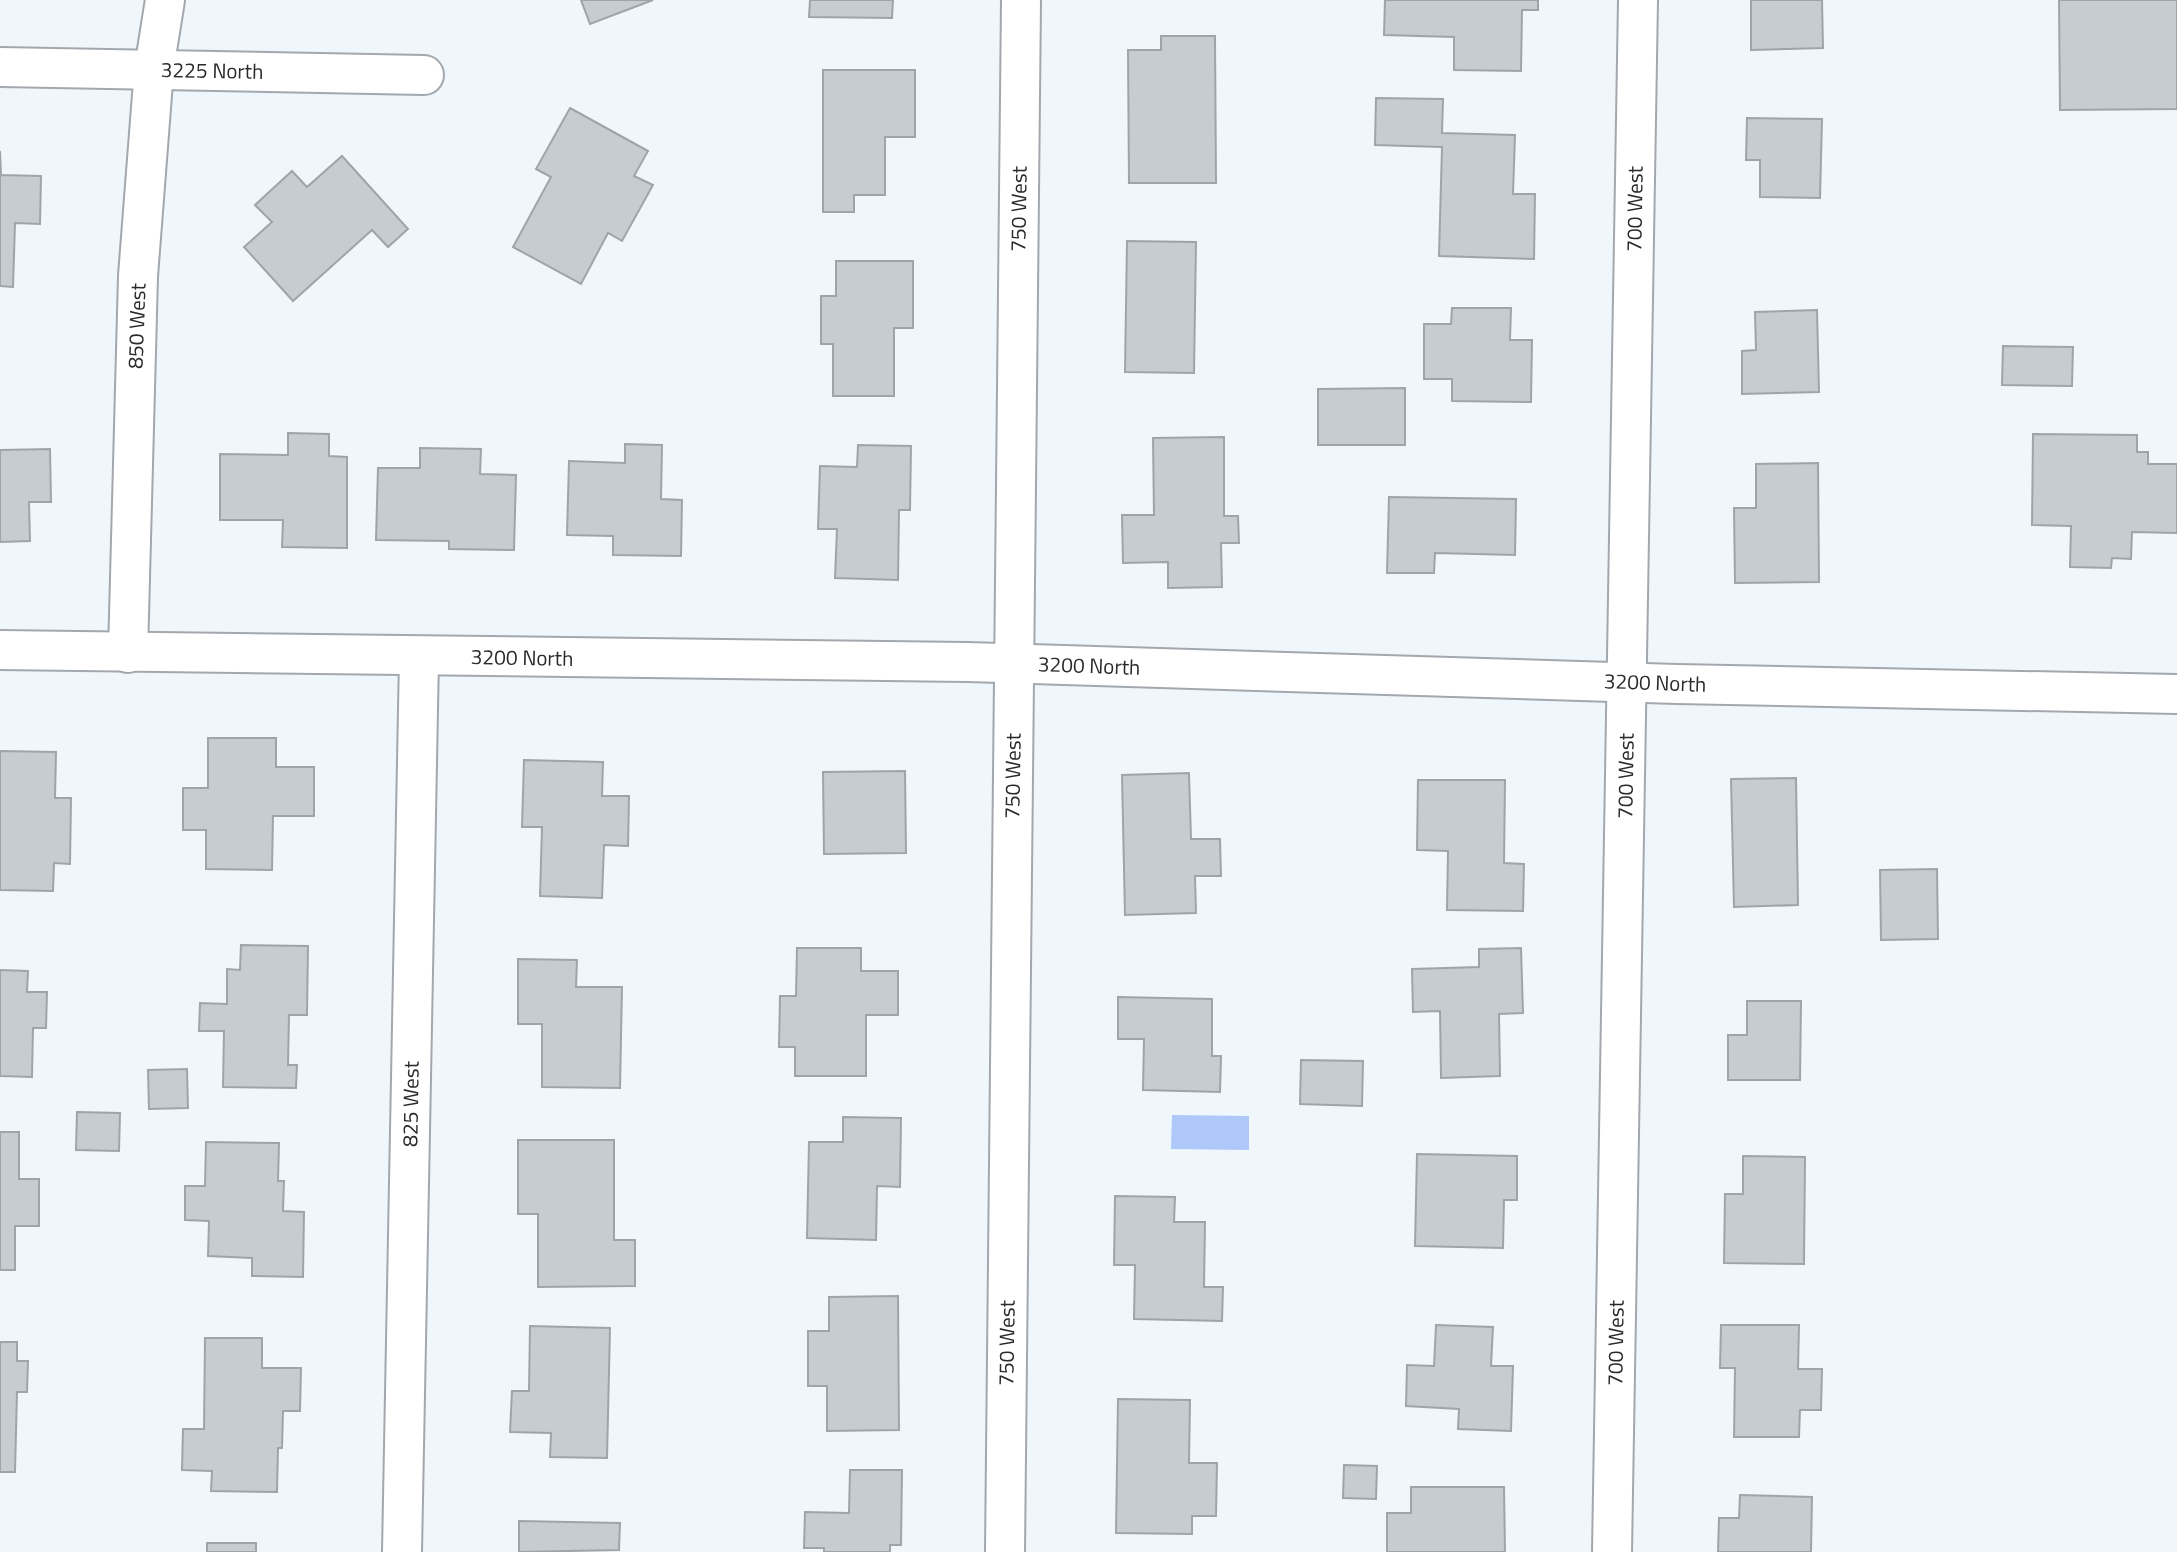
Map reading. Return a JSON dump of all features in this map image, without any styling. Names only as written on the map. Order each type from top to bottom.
[{"type":"street","name":"850 West","points":[[128,653],[138,276],[154,69],[165,0]]},
{"type":"street","name":"750 West","points":[[1005,1552],[1021,0]]},
{"type":"street","name":"700 West","points":[[1612,1552],[1639,0]]},
{"type":"street","name":"3225 North","points":[[0,67],[424,75]]},
{"type":"street","name":"3200 North","points":[[0,650],[1014,663],[2177,694]]},
{"type":"street","name":"825 West","points":[[402,1552],[419,657]]},
{"type":"water","points":[[1172,1115],[1249,1116],[1249,1150],[1171,1149]]},
{"type":"building","points":[[581,0],[653,0],[590,24]]},
{"type":"building","points":[[810,0],[893,0],[892,18],[809,17]]},
{"type":"building","points":[[1385,0],[1538,0],[1538,10],[1522,10],[1521,71],[1454,70],[1454,37],[1384,35]]},
{"type":"building","points":[[1751,0],[1822,0],[1823,48],[1751,50]]},
{"type":"building","points":[[2059,0],[2177,0],[2177,109],[2060,110]]},
{"type":"building","points":[[1161,36],[1215,36],[1216,183],[1129,183],[1128,50],[1161,50]]},
{"type":"building","points":[[823,70],[915,70],[915,137],[885,137],[885,195],[854,195],[854,212],[823,212]]},
{"type":"building","points":[[1376,98],[1443,99],[1442,133],[1515,135],[1513,194],[1535,194],[1534,259],[1439,256],[1442,147],[1375,145]]},
{"type":"building","points":[[570,108],[648,151],[634,176],[653,185],[622,241],[608,233],[581,284],[513,247],[551,177],[536,169]]},
{"type":"building","points":[[1747,118],[1822,119],[1820,198],[1760,197],[1760,160],[1746,160]]},
{"type":"building","points":[[0,151],[1,175],[41,176],[40,224],[15,223],[13,287],[0,286]]},
{"type":"building","points":[[342,156],[408,229],[388,247],[372,230],[293,301],[244,247],[272,222],[255,205],[292,171],[307,187]]},
{"type":"building","points":[[1127,241],[1196,242],[1194,373],[1125,372]]},
{"type":"building","points":[[836,261],[913,261],[913,328],[894,328],[894,396],[833,396],[833,344],[821,344],[821,296],[836,296]]},
{"type":"building","points":[[1452,308],[1511,308],[1510,340],[1532,340],[1531,402],[1452,401],[1452,379],[1424,379],[1424,324],[1451,324]]},
{"type":"building","points":[[1817,310],[1819,392],[1742,394],[1742,351],[1756,350],[1755,312]]},
{"type":"building","points":[[2003,346],[2073,347],[2072,386],[2002,385]]},
{"type":"building","points":[[1405,388],[1405,445],[1318,445],[1318,389]]},
{"type":"building","points":[[288,433],[329,434],[329,456],[347,457],[347,548],[282,547],[283,520],[220,520],[220,454],[288,455]]},
{"type":"building","points":[[2033,434],[2137,435],[2137,452],[2148,452],[2148,464],[2177,464],[2177,533],[2132,532],[2131,559],[2112,558],[2111,568],[2070,567],[2071,526],[2032,525]]},
{"type":"building","points":[[1224,437],[1224,516],[1238,516],[1239,543],[1221,543],[1222,587],[1168,588],[1168,562],[1123,563],[1122,515],[1154,515],[1153,438]]},
{"type":"building","points":[[625,444],[662,445],[661,499],[682,500],[681,556],[613,555],[613,536],[567,535],[569,461],[625,463]]},
{"type":"building","points":[[858,445],[911,446],[910,510],[899,510],[898,580],[835,578],[837,529],[818,529],[820,466],[857,467]]},
{"type":"building","points":[[420,448],[481,449],[480,474],[516,475],[514,550],[449,549],[449,541],[376,540],[378,468],[420,468]]},
{"type":"building","points":[[50,449],[51,502],[29,502],[30,541],[0,542],[0,450]]},
{"type":"building","points":[[1818,463],[1819,582],[1735,583],[1734,508],[1756,508],[1756,464]]},
{"type":"building","points":[[1389,497],[1516,499],[1515,555],[1435,553],[1434,573],[1387,573]]},
{"type":"building","points":[[208,738],[276,738],[276,767],[314,767],[314,816],[273,816],[272,870],[206,869],[206,830],[183,830],[183,788],[208,788]]},
{"type":"building","points":[[0,751],[56,752],[55,798],[71,798],[70,864],[54,863],[53,891],[0,890]]},
{"type":"building","points":[[524,760],[603,762],[602,796],[629,796],[628,846],[604,845],[602,898],[540,896],[542,827],[522,827]]},
{"type":"building","points":[[905,771],[906,853],[824,854],[823,772]]},
{"type":"building","points":[[1189,773],[1191,839],[1220,839],[1221,876],[1195,876],[1196,913],[1125,915],[1122,775]]},
{"type":"building","points":[[1796,778],[1798,905],[1734,907],[1731,779]]},
{"type":"building","points":[[1418,780],[1505,780],[1504,863],[1524,864],[1523,911],[1447,910],[1448,851],[1417,850]]},
{"type":"building","points":[[1937,869],[1938,939],[1881,940],[1880,870]]},
{"type":"building","points":[[241,945],[308,946],[307,1015],[289,1015],[288,1065],[297,1065],[296,1088],[223,1087],[224,1031],[199,1031],[200,1003],[227,1004],[227,969],[240,970]]},
{"type":"building","points":[[797,948],[861,948],[861,971],[898,971],[898,1015],[866,1015],[866,1076],[795,1076],[795,1047],[779,1047],[780,996],[796,996]]},
{"type":"building","points":[[1521,948],[1523,1013],[1499,1014],[1500,1076],[1441,1078],[1440,1011],[1413,1012],[1412,969],[1479,967],[1479,949]]},
{"type":"building","points":[[518,959],[577,960],[576,987],[622,987],[620,1088],[542,1087],[542,1024],[518,1024]]},
{"type":"building","points":[[0,970],[28,971],[27,992],[47,992],[46,1028],[33,1028],[32,1077],[0,1076]]},
{"type":"building","points":[[1118,997],[1212,999],[1212,1056],[1221,1056],[1220,1092],[1143,1090],[1144,1039],[1118,1039]]},
{"type":"building","points":[[1747,1001],[1801,1001],[1800,1080],[1728,1080],[1728,1035],[1747,1035]]},
{"type":"building","points":[[1301,1060],[1363,1061],[1362,1106],[1300,1104]]},
{"type":"building","points":[[187,1069],[188,1108],[149,1109],[148,1070]]},
{"type":"building","points":[[77,1112],[120,1113],[119,1151],[76,1150]]},
{"type":"building","points":[[843,1117],[901,1118],[900,1187],[877,1186],[876,1240],[807,1238],[809,1142],[843,1142]]},
{"type":"building","points":[[0,1132],[19,1132],[19,1179],[39,1179],[39,1226],[15,1226],[15,1270],[0,1270]]},
{"type":"building","points":[[518,1140],[614,1140],[614,1240],[635,1240],[635,1286],[538,1287],[538,1214],[518,1214]]},
{"type":"building","points":[[206,1142],[279,1143],[278,1181],[284,1181],[283,1211],[304,1212],[303,1277],[252,1276],[252,1258],[208,1256],[209,1221],[185,1220],[185,1186],[205,1186]]},
{"type":"building","points":[[1417,1154],[1517,1156],[1517,1200],[1504,1200],[1503,1248],[1415,1246]]},
{"type":"building","points":[[1743,1156],[1805,1157],[1804,1264],[1724,1263],[1725,1194],[1743,1194]]},
{"type":"building","points":[[1115,1196],[1175,1197],[1174,1222],[1205,1222],[1204,1287],[1223,1287],[1222,1321],[1134,1319],[1135,1265],[1114,1265]]},
{"type":"building","points":[[898,1296],[899,1430],[827,1431],[827,1386],[808,1386],[808,1331],[829,1331],[829,1297]]},
{"type":"building","points":[[1436,1325],[1493,1327],[1491,1366],[1513,1366],[1511,1431],[1458,1429],[1459,1409],[1406,1406],[1407,1365],[1434,1366]]},
{"type":"building","points":[[1721,1325],[1799,1325],[1798,1369],[1822,1369],[1821,1410],[1800,1410],[1799,1437],[1734,1437],[1735,1368],[1720,1368]]},
{"type":"building","points":[[530,1326],[610,1328],[607,1458],[550,1457],[551,1433],[510,1432],[512,1391],[529,1391]]},
{"type":"building","points":[[205,1338],[262,1338],[262,1368],[301,1368],[300,1411],[283,1411],[282,1448],[278,1448],[277,1492],[211,1491],[212,1471],[182,1470],[183,1429],[204,1429]]},
{"type":"building","points":[[0,1342],[17,1342],[17,1361],[28,1361],[27,1392],[17,1392],[15,1472],[0,1472]]},
{"type":"building","points":[[1118,1399],[1190,1400],[1189,1463],[1217,1463],[1216,1516],[1192,1516],[1192,1534],[1116,1533]]},
{"type":"building","points":[[1344,1465],[1377,1466],[1376,1499],[1343,1498]]},
{"type":"building","points":[[850,1470],[902,1470],[901,1545],[890,1545],[890,1552],[824,1552],[824,1548],[804,1548],[805,1512],[849,1513]]},
{"type":"building","points":[[1411,1487],[1504,1487],[1505,1552],[1387,1552],[1387,1513],[1411,1513]]},
{"type":"building","points":[[1740,1495],[1812,1497],[1811,1552],[1718,1552],[1719,1518],[1739,1518]]},
{"type":"building","points":[[519,1521],[620,1523],[619,1550],[519,1552]]},
{"type":"building","points":[[207,1543],[256,1543],[256,1552],[207,1552]]}]
